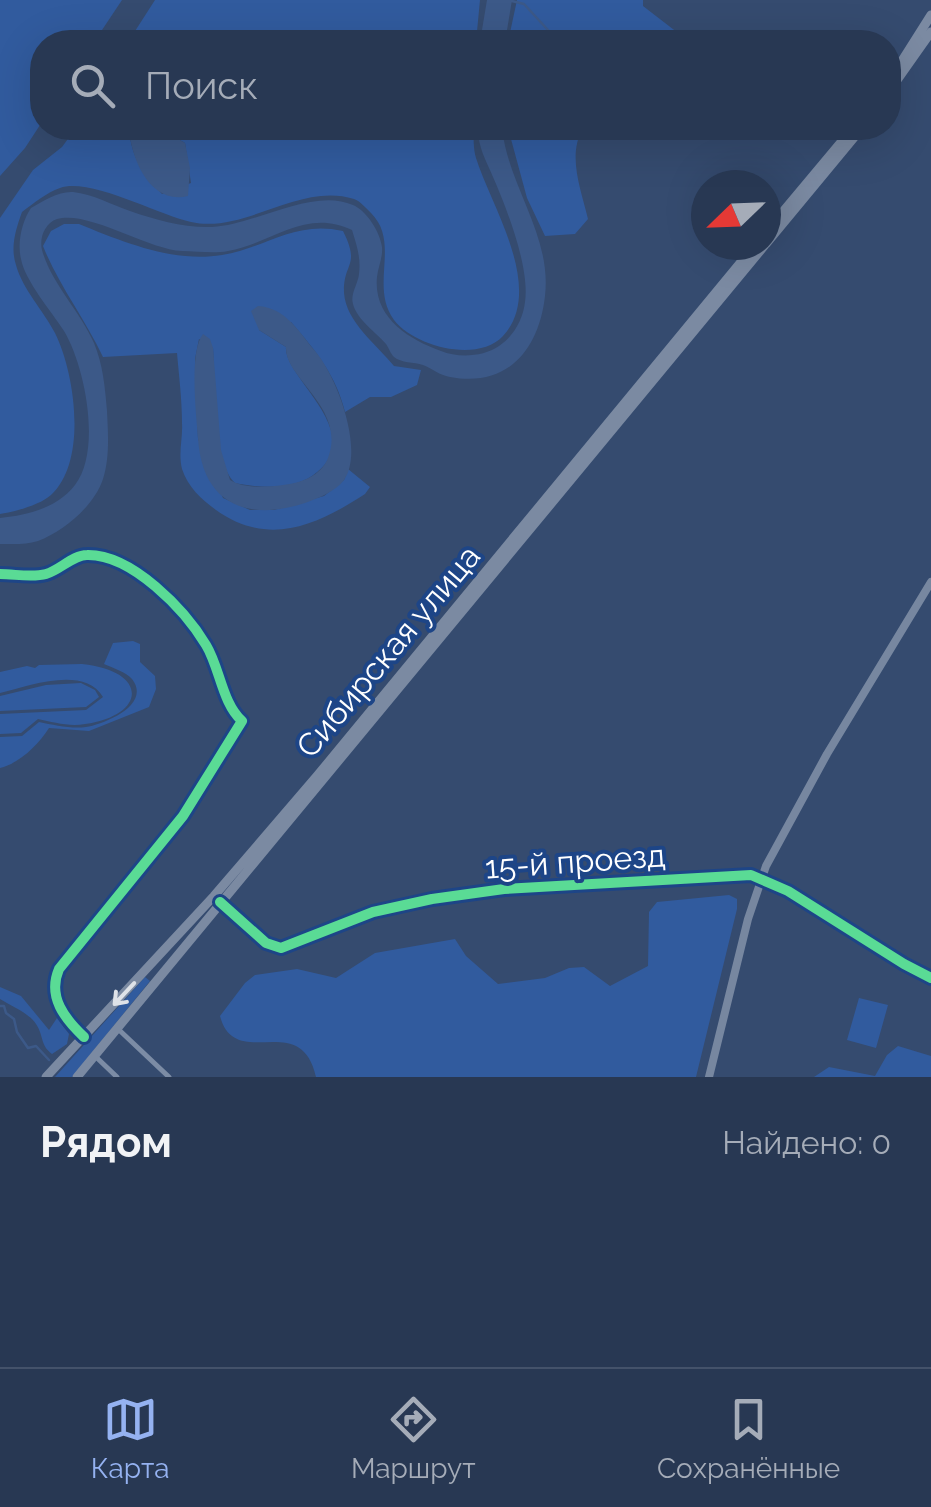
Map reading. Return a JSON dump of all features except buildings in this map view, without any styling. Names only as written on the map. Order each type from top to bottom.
[{"type":"main road","points":[[901,62],[931,15]]},
{"type":"main road","points":[[901,75],[931,32]]},
{"type":"main road","points":[[781,214],[843,140]]},
{"type":"main road","name":"Сибирская улица","points":[[781,226],[852,140]]},
{"type":"main road","name":"Сибирская улица","points":[[78,1077],[180,952],[217,899],[407,674],[744,260]]},
{"type":"main road","name":"Сибирская улица","points":[[704,312],[751,260]]},
{"type":"main road","points":[[709,1077],[762,877],[819,768],[931,582]]},
{"type":"main road","name":"Сибирская улица","points":[[46,1077],[217,899]]},
{"type":"main road","points":[[170,944],[180,952]]},
{"type":"main road","points":[[145,971],[156,981]]},
{"type":"street","points":[[0,574],[42,575],[87,555],[120,564],[158,588],[198,634],[242,721],[183,816],[59,970],[54,988],[58,1002],[66,1019],[84,1038]]},
{"type":"street","points":[[762,877],[931,978]]},
{"type":"street","name":"15-й проезд","points":[[217,899],[266,942],[281,948],[373,912],[460,895],[616,881],[762,877]]},
{"type":"street","points":[[117,1028],[170,1077]]},
{"type":"street","points":[[95,1056],[117,1077]]},
{"type":"shaded area","points":[[0,0],[122,0],[102,30],[30,30],[30,140],[0,176]]},
{"type":"shaded area","points":[[155,0],[480,0],[477,30],[136,30]]},
{"type":"shaded area","points":[[487,0],[512,0],[507,30],[482,30]]},
{"type":"shaded area","points":[[517,0],[643,0],[643,6],[674,30],[511,30]]},
{"type":"shaded area","points":[[67,140],[130,140],[144,172],[162,194],[191,183],[185,143],[180,140],[474,140],[476,158],[517,272],[519,295],[515,317],[503,336],[478,349],[431,344],[404,330],[387,307],[380,225],[354,199],[313,197],[211,224],[177,218],[88,188],[60,188],[22,212],[14,258],[28,291],[55,333],[68,370],[74,416],[70,461],[63,480],[46,499],[0,514],[0,218],[33,170]]},
{"type":"shaded area","points":[[504,140],[536,231],[545,274],[542,315],[528,348],[504,370],[488,376],[450,377],[394,357],[353,304],[358,278],[357,247],[352,230],[335,224],[304,225],[244,247],[211,252],[168,249],[85,220],[57,219],[49,224],[41,241],[46,262],[88,331],[100,360],[107,411],[107,462],[93,499],[68,524],[38,541],[0,544],[0,518],[51,505],[68,493],[83,470],[88,451],[88,408],[72,346],[33,286],[21,259],[21,232],[31,208],[73,192],[160,220],[212,227],[320,201],[353,205],[368,217],[381,241],[377,291],[387,315],[405,333],[429,346],[455,355],[478,354],[493,350],[513,332],[522,315],[526,288],[516,239],[479,142]]},
{"type":"shaded area","points":[[511,140],[578,140],[576,161],[588,219],[575,234],[545,236],[527,198]]},
{"type":"shaded area","points":[[131,142],[185,143],[190,168],[188,196],[163,194],[153,187],[139,166]]},
{"type":"shaded area","points":[[64,224],[79,224],[149,249],[204,257],[310,229],[343,231],[351,252],[344,283],[350,314],[394,366],[421,370],[417,385],[391,397],[370,397],[345,412],[330,375],[291,322],[259,330],[286,347],[289,360],[329,425],[333,443],[328,460],[304,481],[274,487],[235,483],[227,472],[218,439],[213,348],[199,339],[195,359],[198,439],[223,498],[250,510],[274,510],[324,496],[344,480],[348,469],[370,487],[365,494],[310,523],[273,530],[235,521],[205,501],[191,487],[182,469],[177,353],[103,357],[43,246],[51,231]]},
{"type":"shaded area","points":[[258,306],[284,316],[323,362],[345,413],[351,451],[344,480],[332,491],[305,503],[264,510],[247,508],[218,493],[201,461],[195,383],[196,354],[203,334],[213,348],[221,450],[230,480],[263,487],[303,480],[325,464],[332,440],[323,409],[294,370],[286,347],[259,330],[251,311]]},
{"type":"shaded area","points":[[113,643],[140,644],[140,662],[155,676],[156,689],[149,707],[89,731],[49,728],[28,752],[0,768],[0,737],[22,736],[39,722],[86,727],[114,717],[131,705],[137,688],[132,679],[104,664]]},
{"type":"shaded area","points":[[82,664],[104,668],[129,684],[129,703],[120,712],[79,725],[38,719],[21,733],[0,734],[0,714],[86,710],[103,697],[94,687],[70,680],[0,693],[0,672],[27,666]]},
{"type":"shaded area","points":[[81,683],[95,690],[99,697],[86,707],[0,711],[0,696],[46,685]]},
{"type":"shaded area","points":[[729,895],[737,899],[737,909],[696,1077],[316,1077],[308,1057],[297,1046],[239,1040],[228,1032],[220,1016],[255,975],[297,969],[336,978],[375,953],[455,939],[466,956],[498,984],[545,978],[569,968],[584,967],[610,986],[648,966],[649,912],[657,902]]},
{"type":"shaded area","points":[[145,977],[150,981],[72,1077],[55,1077]]},
{"type":"shaded area","points":[[0,987],[21,996],[49,1030],[57,1018],[69,1034],[67,1044],[52,1054],[33,1020],[0,999]]},
{"type":"shaded area","points":[[859,998],[888,1005],[876,1048],[847,1040]]},
{"type":"shaded area","points":[[898,1046],[931,1056],[931,1077],[814,1077],[829,1067],[875,1076],[887,1055]]},
{"type":"waterway","points":[[512,1],[524,4],[548,30]]},
{"type":"waterway","points":[[0,1006],[14,1019],[28,1048],[36,1046],[49,1060]]},
{"type":"cycle path","points":[[0,574],[46,574],[87,555],[104,557],[139,574],[156,586],[197,631],[211,654],[230,705],[242,721],[183,816],[59,969],[55,989],[60,1007],[84,1037]]},
{"type":"cycle path","points":[[220,902],[266,943],[281,948],[373,912],[432,899],[504,889],[751,875],[788,891],[931,978]]}]
